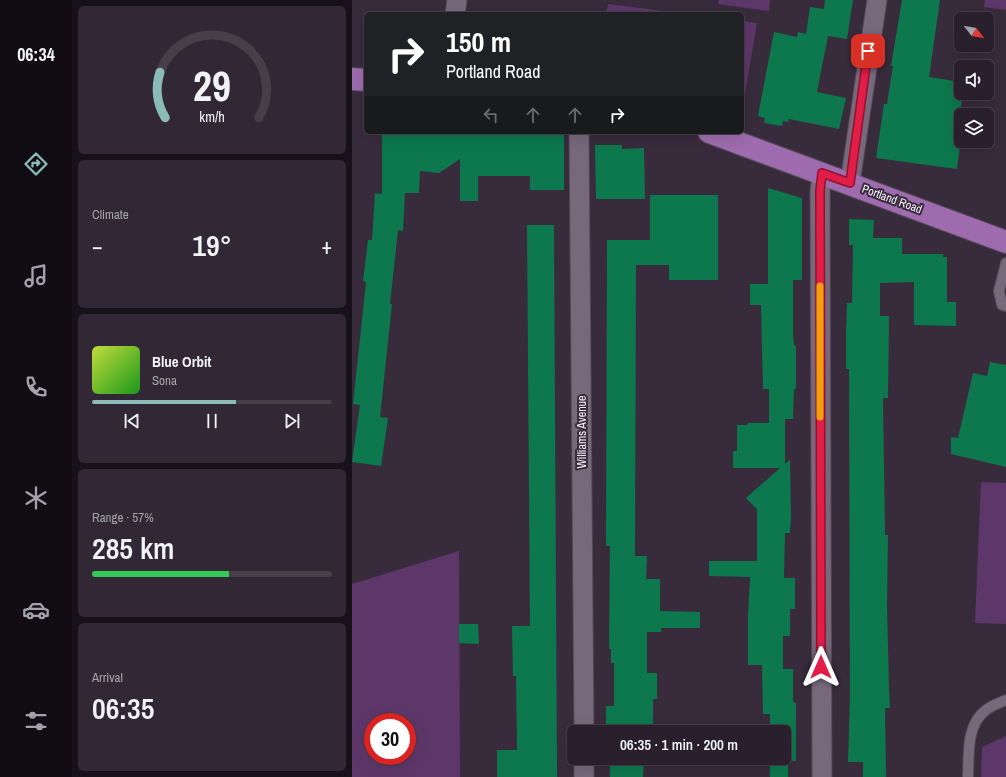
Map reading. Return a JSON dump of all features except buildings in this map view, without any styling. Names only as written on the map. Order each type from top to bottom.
[{"type":"highway","points":[[352,79],[364,80]]},
{"type":"highway","name":"Portland Road","points":[[715,134],[1006,242]]},
{"type":"street","points":[[455,12],[457,0]]},
{"type":"street","points":[[850,183],[876,0]]},
{"type":"street","name":"Williams Avenue","points":[[579,134],[584,725]]},
{"type":"street","points":[[822,173],[820,191],[822,777]]},
{"type":"street","points":[[584,765],[584,777]]},
{"type":"lane","points":[[1006,263],[999,291],[1002,305],[1006,306]]},
{"type":"lane","points":[[968,777],[971,734],[974,727],[987,709],[1006,700]]},
{"type":"shaded area","points":[[719,0],[770,0],[769,11],[718,4]]},
{"type":"shaded area","points":[[985,0],[1006,0],[1006,10],[984,7]]},
{"type":"shaded area","points":[[608,4],[671,12],[606,12]]},
{"type":"shaded area","points":[[744,21],[757,23],[744,100]]},
{"type":"shaded area","points":[[981,482],[1006,483],[1006,624],[975,623]]},
{"type":"shaded area","points":[[459,551],[460,777],[352,777],[352,584]]},
{"type":"shaded area","points":[[1006,736],[1006,777],[981,777],[982,747]]},
{"type":"slow traffic","points":[[820,286],[820,417]]},
{"type":"route","points":[[821,667],[820,191],[822,173],[850,183],[868,51]]}]
